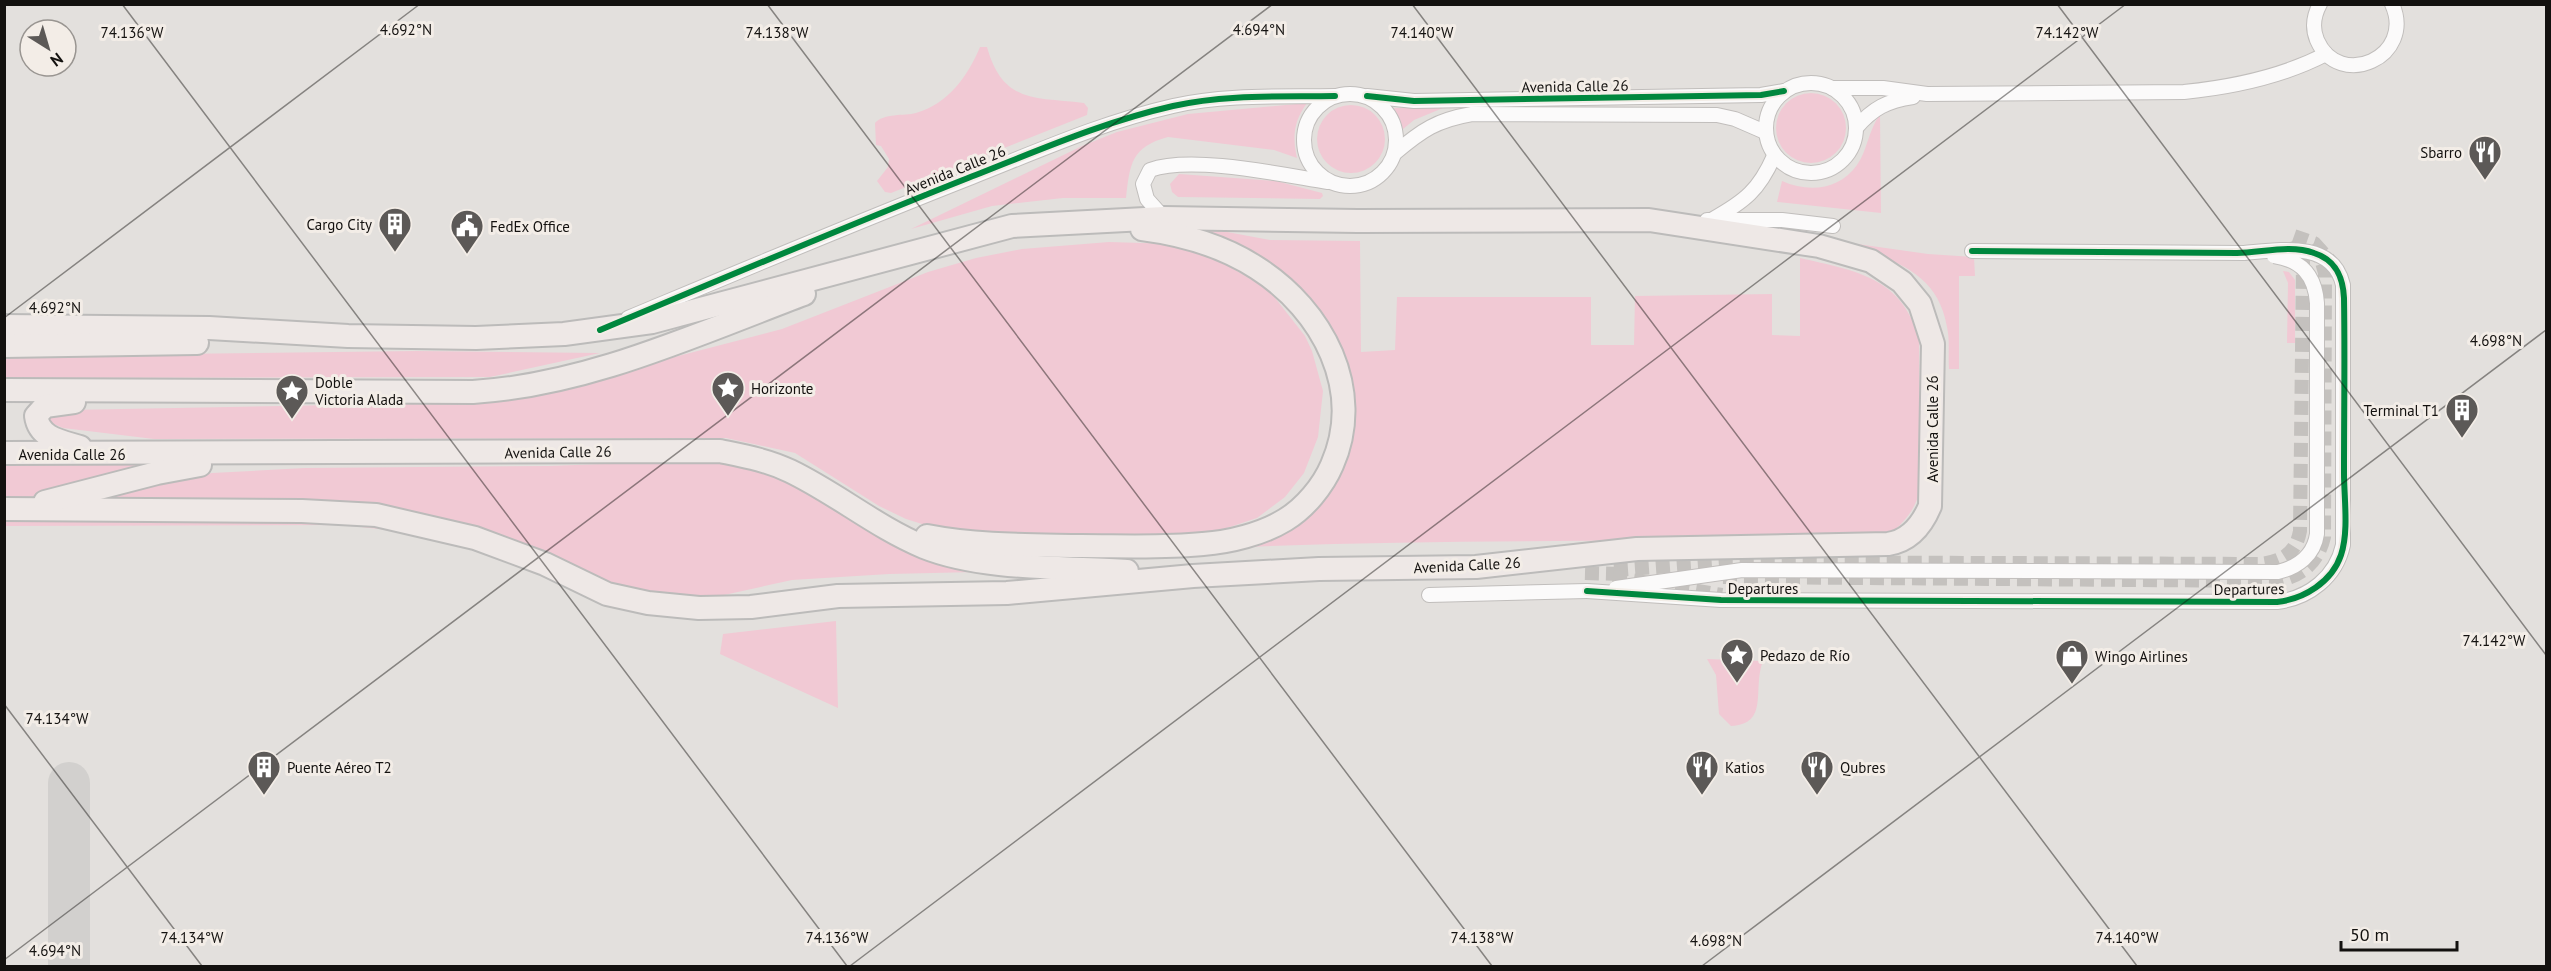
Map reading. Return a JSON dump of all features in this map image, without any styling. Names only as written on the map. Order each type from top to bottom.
[{"type":"main road","name":"Avenida Calle 26","points":[[4,326],[209,328],[348,336],[476,338],[600,330],[652,322],[1012,226],[1164,218],[1358,221],[1649,220],[1819,246],[1871,261],[1890,272],[1920,304],[1930,327],[1933,344],[1932,493],[1924,519],[1910,534],[1887,544],[1637,549],[1476,567],[1319,569],[1194,576],[1007,593],[838,596],[751,607],[674,607],[608,594],[545,564],[475,537],[376,515],[302,511],[11,509]]},
{"type":"main road","points":[[885,526],[930,537],[987,543],[1204,544],[1263,531],[1286,519],[1309,500],[1326,478],[1345,428],[1343,385],[1336,365],[1317,328],[1295,301],[1257,268],[1199,241],[1164,232],[1082,221]]},
{"type":"main road","name":"Avenida Calle 26","points":[[4,390],[473,392],[521,388],[629,359],[943,243]]},
{"type":"main road","name":"Avenida Calle 26","points":[[4,346],[248,342],[348,336]]},
{"type":"main road","points":[[105,454],[44,434],[37,426],[36,416],[39,410],[55,404],[153,392]]},
{"type":"main road","name":"Avenida Calle 26","points":[[4,453],[278,454],[692,450],[720,452],[768,462],[790,471],[926,548],[968,559],[1194,576]]},
{"type":"main road","points":[[11,509],[167,471],[278,454]]},
{"type":"street","points":[[2320,4],[2314,27],[2316,37],[2326,54],[2334,60],[2353,66],[2373,62],[2388,50],[2396,31],[2397,22],[2392,4]]},
{"type":"street","points":[[1832,88],[1850,105],[1856,128],[1854,142],[1848,155],[1838,165],[1825,172],[1797,172],[1784,166],[1774,156],[1765,132],[1770,110],[1784,92],[1808,83],[1832,88],[1883,88],[1927,94],[2193,91],[2270,76],[2326,54]]},
{"type":"street","name":"Avenida Calle 26","points":[[1367,96],[1414,101],[1761,95],[1784,92]]},
{"type":"street","points":[[1164,218],[1147,199],[1143,184],[1150,170],[1159,166],[1169,164],[1212,167],[1346,186],[1362,185],[1382,173],[1395,153],[1397,139],[1392,119],[1379,103],[1367,96],[1351,93],[1335,96],[1321,104],[1311,115],[1305,130],[1304,146],[1308,161],[1317,173],[1330,182]]},
{"type":"street","points":[[1856,128],[1868,114],[1887,102],[1927,94]]},
{"type":"street","name":"Avenida Calle 26","points":[[600,330],[853,224],[1076,135],[1116,122],[1174,105],[1219,100],[1335,96]]},
{"type":"street","name":"Avenida Calle 26","points":[[1395,153],[1424,129],[1437,122],[1472,114],[1717,115],[1735,119],[1765,132]]},
{"type":"street","points":[[1711,220],[1754,191],[1774,156]]},
{"type":"street","points":[[1649,220],[1782,220],[1833,226]]},
{"type":"street","name":"Departures","points":[[1429,595],[1587,591],[1738,600],[2277,602],[2303,596],[2329,575],[2337,564],[2343,545],[2343,285],[2339,272],[2331,263],[2312,252],[2293,249],[2244,253],[1972,251]]},
{"type":"street","name":"Departures","points":[[1587,591],[1742,570],[2278,572],[2294,567],[2308,555],[2317,534],[2317,294],[2311,278],[2297,262],[2285,258],[2244,253]]},
{"type":"shaded area","points":[[980,47],[987,47],[994,66],[1002,79],[1012,88],[1036,98],[1084,103],[1088,108],[1087,115],[891,193],[885,192],[877,181],[888,167],[889,159],[881,146],[876,145],[875,123],[889,116],[916,113],[938,103],[963,78]]},
{"type":"shaded area","points":[[1811,93],[1824,96],[1836,103],[1843,115],[1846,128],[1843,141],[1836,153],[1824,160],[1811,163],[1798,160],[1786,153],[1779,141],[1776,128],[1779,115],[1786,103],[1798,96]]},
{"type":"shaded area","points":[[1307,103],[1299,116],[1295,129],[1297,158],[1274,150],[1168,137],[1146,146],[1135,158],[1131,166],[1126,198],[1063,198],[992,206],[911,229],[1082,146],[1117,132],[1188,114]]},
{"type":"shaded area","points":[[1351,105],[1364,108],[1375,115],[1382,126],[1385,139],[1382,152],[1375,163],[1364,170],[1351,173],[1338,170],[1327,163],[1320,152],[1317,139],[1320,126],[1327,115],[1338,108]]},
{"type":"shaded area","points":[[1394,108],[1443,108],[1414,120],[1403,129]]},
{"type":"shaded area","points":[[1880,114],[1881,213],[1777,202],[1782,181],[1803,187],[1823,187],[1841,180],[1850,173],[1860,160]]},
{"type":"shaded area","points":[[1179,174],[1276,181],[1322,193],[1323,196],[1320,199],[1178,197],[1172,192],[1170,184]]},
{"type":"shaded area","points":[[1168,221],[1270,240],[1360,241],[1361,352],[1395,350],[1397,297],[1591,297],[1591,345],[1634,345],[1635,296],[1772,294],[1772,335],[1800,336],[1800,258],[1858,273],[1874,280],[1902,302],[1912,319],[1919,340],[1921,475],[1916,503],[1905,519],[1890,534],[1247,547],[1325,492],[1343,355],[1336,337],[1323,317]]},
{"type":"shaded area","points":[[1836,241],[1928,254],[1974,257],[1975,276],[1959,276],[1959,369],[1949,369],[1948,332],[1941,307],[1932,291],[1920,278],[1890,260]]},
{"type":"shaded area","points":[[1109,242],[1176,244],[1202,251],[1268,289],[1305,336],[1312,351],[1323,391],[1318,437],[1304,473],[1285,497],[1257,518],[1203,536],[954,534],[906,519],[879,506],[795,453],[726,438],[154,439],[63,428],[49,422],[50,413],[69,410],[501,402],[782,329],[928,272],[976,258],[1022,249]]},
{"type":"shaded area","points":[[2283,271],[2289,272],[2295,280],[2295,343],[2287,343],[2288,283]]},
{"type":"shaded area","points":[[417,351],[600,353],[490,377],[5,378],[4,356]]},
{"type":"shaded area","points":[[724,462],[759,467],[976,572],[792,580],[715,597],[653,596],[593,577],[473,526],[372,506],[88,500],[212,473],[305,468],[549,466]]},
{"type":"shaded area","points":[[4,464],[152,465],[19,500],[5,500]]},
{"type":"shaded area","points":[[4,518],[343,519],[415,527],[491,555],[415,533],[343,525],[5,526]]},
{"type":"shaded area","points":[[836,621],[838,708],[720,654],[723,634]]},
{"type":"shaded area","points":[[1707,659],[1763,661],[1757,703],[1751,719],[1743,724],[1731,726],[1719,714],[1716,675]]},
{"type":"taxiway","points":[[69,783],[69,966]]},
{"type":"tunnel","points":[[2294,236],[2314,243],[2332,263]]},
{"type":"tunnel","points":[[1614,570],[1729,562],[2261,564],[2276,561],[2292,550],[2300,531],[2303,261],[2296,240]]},
{"type":"tunnel","points":[[1723,577],[2275,581],[2293,576],[2313,561],[2324,537],[2325,273],[2321,259],[2315,253]]},
{"type":"tunnel","points":[[1585,573],[1622,574]]},
{"type":"tunnel","points":[[1613,577],[1722,595]]},
{"type":"cycle path","points":[[1367,96],[1414,101],[1761,95],[1784,91]]},
{"type":"cycle path","points":[[600,330],[783,253],[1069,138],[1120,120],[1193,102],[1254,97],[1335,96]]},
{"type":"cycle path","points":[[1587,591],[1721,600],[2277,602],[2307,593],[2324,581],[2337,565],[2341,555],[2345,525],[2344,298],[2340,276],[2328,260],[2314,253],[2295,249],[2237,253],[1972,251]]},
{"type":"place","name":"Sbarro","points":[[2485,181]]},
{"type":"place","name":"Cargo City","points":[[395,253]]},
{"type":"place","name":"FedEx Office","points":[[467,255]]},
{"type":"place","name":"Horizonte","points":[[728,417]]},
{"type":"place","name":"Doble Victoria Alada","points":[[292,420]]},
{"type":"place","name":"Terminal T1","points":[[2462,439]]},
{"type":"place","name":"Pedazo de Río","points":[[1737,684]]},
{"type":"place","name":"Wingo Airlines","points":[[2072,685]]},
{"type":"place","name":"Puente Aéreo T2","points":[[264,796]]},
{"type":"place","name":"Katios","points":[[1702,796]]},
{"type":"place","name":"Qubres","points":[[1817,796]]}]
